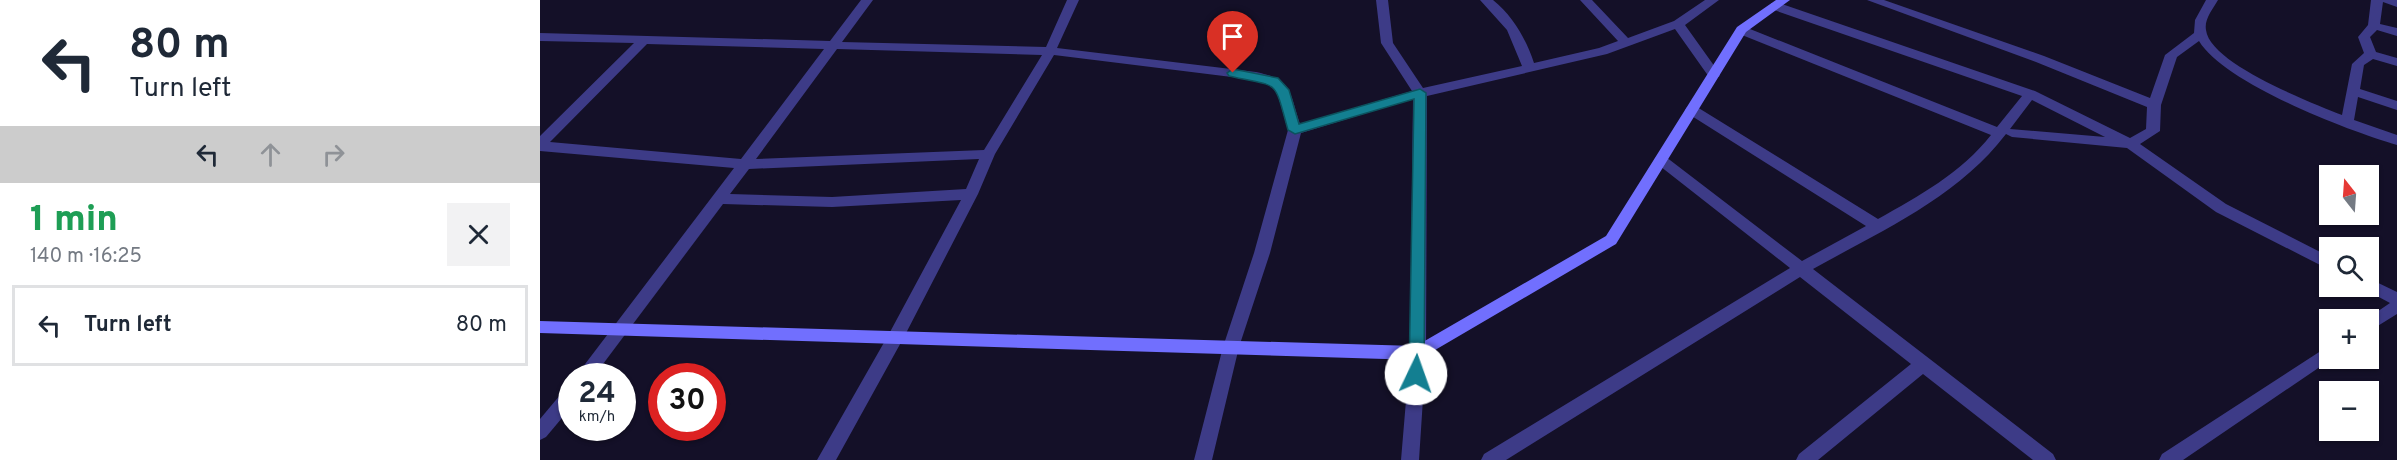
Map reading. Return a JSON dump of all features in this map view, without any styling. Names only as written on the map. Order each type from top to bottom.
[{"type":"street","points":[[595,363],[867,0]]},
{"type":"street","points":[[826,460],[896,337],[971,194],[988,154],[1050,51],[1072,0]]},
{"type":"street","points":[[1382,0],[1387,43],[1420,93],[1418,353],[1410,460]]},
{"type":"street","points":[[1486,0],[1497,9],[1522,44],[1529,68]]},
{"type":"street","points":[[1586,0],[1626,43]]},
{"type":"street","points":[[1295,130],[1420,93],[1603,51],[1678,24],[1713,0]]},
{"type":"street","points":[[1874,0],[2040,59],[2154,105]]},
{"type":"street","points":[[2212,0],[2199,22],[2200,34],[2214,55],[2287,99],[2397,140]]},
{"type":"street","points":[[2371,54],[2364,37],[2374,26],[2377,0]]},
{"type":"street","points":[[2387,0],[2397,3]]},
{"type":"street","points":[[540,327],[1418,353],[1611,240],[1741,30],[1779,3],[2030,94],[2130,144],[2221,208],[2319,258]]},
{"type":"street","points":[[1678,24],[1714,74]]},
{"type":"street","points":[[2374,26],[2397,32]]},
{"type":"street","points":[[1741,30],[2005,133],[2130,144],[2153,131],[2154,105],[2171,55],[2200,34]]},
{"type":"street","points":[[540,37],[1050,51],[1274,80],[1283,90],[1295,130],[1262,253],[1231,347],[1203,460]]},
{"type":"street","points":[[540,145],[644,40]]},
{"type":"street","points":[[2347,122],[2358,64],[2371,54]]},
{"type":"street","points":[[2371,54],[2397,62]]},
{"type":"street","points":[[2353,92],[2397,106]]},
{"type":"street","points":[[1490,460],[1801,269],[1941,190],[2005,133],[2030,94]]},
{"type":"street","points":[[1692,110],[1878,226]]},
{"type":"street","points":[[540,145],[744,164],[988,154]]},
{"type":"street","points":[[1661,160],[2047,460]]},
{"type":"street","points":[[718,199],[832,202],[971,194]]},
{"type":"street","points":[[2379,290],[2397,299]]},
{"type":"street","points":[[2379,318],[2397,306]]},
{"type":"street","points":[[2168,460],[2319,359]]},
{"type":"street","points":[[1805,460],[1923,364]]},
{"type":"street","points":[[540,432],[558,410]]},
{"type":"route","points":[[1233,73],[1274,80],[1283,90],[1295,130],[1420,93],[1416,374]]}]
